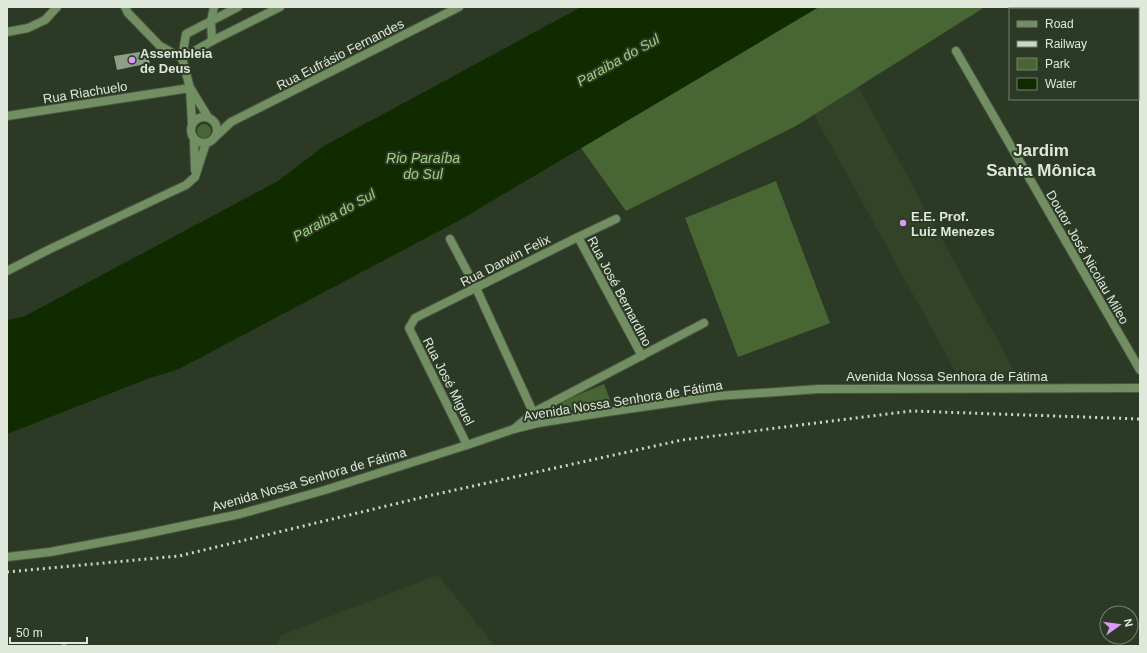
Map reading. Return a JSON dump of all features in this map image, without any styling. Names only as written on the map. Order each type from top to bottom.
[{"type":"street","points":[[7,32],[28,28],[45,20],[57,7]]},
{"type":"street","points":[[125,7],[128,13],[160,46],[182,58]]},
{"type":"street","points":[[212,41],[211,21],[214,7]]},
{"type":"street","points":[[195,176],[194,139],[191,132],[190,88],[182,58],[186,34],[238,7]]},
{"type":"street","points":[[182,58],[212,41],[280,7]]},
{"type":"street","name":"Rua Eufrásio Fernandes","points":[[231,122],[456,8]]},
{"type":"street","name":"Doutor José Nicolau Mileo","points":[[956,51],[1140,370]]},
{"type":"street","points":[[190,88],[216,130],[214,138]]},
{"type":"street","name":"Rua Riachuelo","points":[[7,116],[190,88]]},
{"type":"street","points":[[192,124],[200,117],[211,120],[231,122]]},
{"type":"street","points":[[7,271],[50,249],[186,185],[195,176],[206,143],[214,138],[231,122]]},
{"type":"street","points":[[194,139],[206,143]]},
{"type":"street","name":"Rua Darwin Felix","points":[[409,328],[415,318],[616,219]]},
{"type":"street","name":"Rua José Bernardino","points":[[578,237],[642,356]]},
{"type":"street","points":[[450,239],[476,288],[538,423]]},
{"type":"street","points":[[514,429],[534,412],[704,323]]},
{"type":"street","name":"Rua José Miguel","points":[[409,328],[467,445]]},
{"type":"street","name":"Avenida Nossa Senhora de Fátima","points":[[7,557],[50,552],[240,514],[325,490],[514,429],[538,423],[718,396],[819,389],[1140,388]]},
{"type":"shaded area","name":"E.E. Prof. Luiz Menezes","points":[[838,50],[1016,374],[957,374],[791,73]]},
{"type":"shaded area","points":[[438,575],[495,646],[276,646],[281,635]]},
{"type":"green space","points":[[815,7],[985,7],[796,126],[626,211],[581,148]]},
{"type":"green space","points":[[201,124],[207,124],[211,128],[211,134],[207,138],[201,138],[197,134],[197,128]]},
{"type":"green space","points":[[776,181],[830,323],[738,357],[685,218]]},
{"type":"green space","points":[[604,384],[612,405],[557,412],[563,401]]},
{"type":"water","name":"Rio Paraíba do Sul","points":[[581,7],[819,7],[460,220],[179,369],[147,379],[7,434],[7,320],[23,317],[278,181],[324,146]]},
{"type":"building","name":"Assembleia de Deus","points":[[146,51],[150,63],[117,70],[114,56]]},
{"type":"railway","points":[[7,572],[179,556],[428,496],[682,440],[912,411],[1140,419]]},
{"type":"place","name":"Assembleia de Deus","points":[[132,60]]},
{"type":"place","name":"E.E. Prof. Luiz Menezes","points":[[903,223]]},
{"type":"district","name":"Jardim Santa Mônica","points":[[1041,160]]},
{"type":"water label","name":"Paraiba do Sul","points":[[618,60]]},
{"type":"water label","name":"Paraiba do Sul","points":[[334,215]]}]
